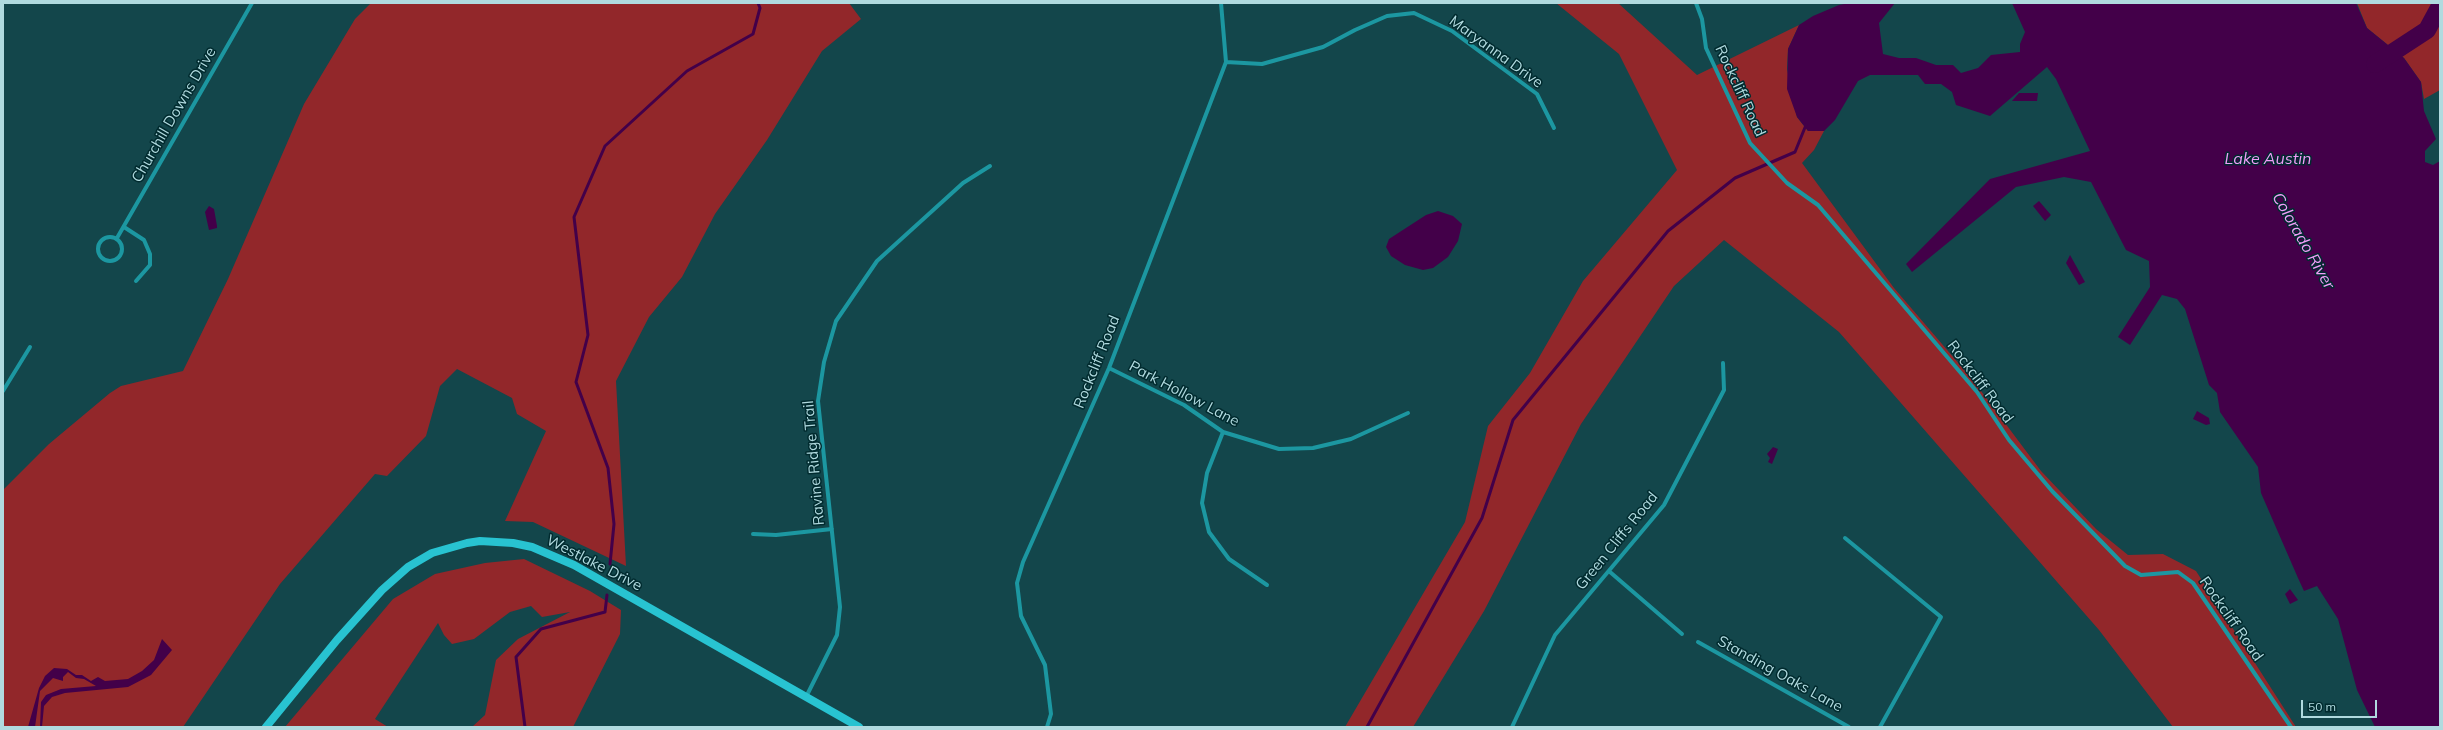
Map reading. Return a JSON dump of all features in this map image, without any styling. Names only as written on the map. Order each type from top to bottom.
[{"type":"street","name":"Churchill Downs Drive","points":[[117,238],[252,3]]},
{"type":"street","name":"Rockcliff Road","points":[[1047,727],[1051,714],[1045,665],[1021,616],[1016,583],[1023,562],[1109,368],[1226,62],[1221,3]]},
{"type":"street","name":"Rockcliff Road","points":[[1696,3],[1702,19],[1706,48],[1750,144],[1787,183],[1818,205],[1977,392],[2009,440],[2052,491],[2125,566],[2141,575],[2178,572],[2193,583],[2291,727]]},
{"type":"street","name":"Maryanna Drive","points":[[1226,62],[1262,64],[1323,47],[1355,30],[1387,16],[1414,13],[1452,31],[1537,94],[1554,128]]},
{"type":"street","name":"Ravine Ridge Trail","points":[[806,697],[838,635],[840,607],[818,401],[824,362],[836,321],[877,261],[963,183],[990,166]]},
{"type":"street","points":[[124,227],[144,240],[150,254],[150,265],[136,281]]},
{"type":"street","points":[[108,236],[117,238],[123,246],[121,256],[113,261],[103,259],[98,252],[100,242],[108,236]]},
{"type":"street","points":[[3,389],[30,347]]},
{"type":"street","name":"Green Cliffs Road","points":[[1512,727],[1555,635],[1569,616],[1610,572],[1664,506],[1724,390],[1723,363]]},
{"type":"street","name":"Park Hollow Lane","points":[[1109,368],[1184,405],[1223,432],[1279,449],[1313,448],[1350,439],[1408,413]]},
{"type":"street","points":[[1223,432],[1207,473],[1202,503],[1209,532],[1229,559],[1267,585]]},
{"type":"street","points":[[753,534],[776,535],[832,529]]},
{"type":"street","points":[[1845,538],[1941,617],[1880,727]]},
{"type":"street","name":"Westlake Drive","points":[[266,727],[337,640],[382,590],[408,567],[432,553],[467,543],[480,541],[513,542],[532,547],[574,566],[859,727]]},
{"type":"street","points":[[1610,572],[1682,634]]},
{"type":"street","name":"Standing Oaks Lane","points":[[1698,642],[1849,727]]},
{"type":"shaded area","points":[[371,3],[849,3],[861,19],[822,51],[767,140],[715,214],[682,277],[649,317],[616,381],[626,566],[533,522],[505,521],[546,431],[517,414],[512,398],[457,369],[440,386],[426,436],[387,476],[375,474],[280,584],[183,727],[3,727],[3,490],[49,444],[110,393],[121,386],[183,371],[228,279],[304,104],[355,19]]},
{"type":"shaded area","points":[[1556,3],[1618,3],[1697,75],[1799,25],[1788,49],[1787,69],[1797,117],[1808,131],[1824,131],[1814,150],[1802,163],[1894,288],[1972,379],[2041,471],[2096,529],[2128,555],[2163,554],[2196,571],[2296,727],[2173,727],[2099,630],[1839,332],[1724,240],[1674,286],[1581,424],[1484,611],[1413,727],[1345,727],[1465,522],[1488,426],[1530,373],[1583,281],[1677,170],[1619,54]]},
{"type":"shaded area","points":[[2357,3],[2440,3],[2440,90],[2424,99],[2421,82],[2404,58],[2367,28]]},
{"type":"shaded area","points":[[524,559],[590,591],[621,610],[620,634],[573,727],[472,727],[485,715],[496,660],[518,639],[570,612],[542,617],[531,606],[510,612],[474,639],[452,644],[444,635],[438,623],[375,719],[388,727],[285,727],[393,599],[435,574],[485,563]]},
{"type":"water","name":"Lake Austin","points":[[1850,3],[1895,3],[1879,23],[1883,54],[1899,58],[1916,58],[1936,65],[1953,65],[1961,73],[1978,68],[1991,55],[2020,52],[2020,44],[2025,32],[2012,3],[2356,3],[2367,28],[2404,58],[2421,82],[2424,111],[2436,139],[2425,151],[2425,162],[2433,165],[2440,161],[2440,727],[2375,727],[2357,690],[2338,619],[2317,586],[2304,591],[2261,493],[2258,467],[2220,412],[2217,393],[2209,385],[2185,309],[2177,299],[2162,295],[2130,345],[2118,337],[2150,287],[2149,261],[2126,250],[2091,182],[2064,177],[2016,187],[1912,272],[1906,264],[1990,179],[2090,151],[2056,79],[2047,67],[1990,116],[1956,105],[1952,92],[1941,84],[1925,84],[1918,75],[1870,75],[1858,81],[1835,120],[1824,131],[1808,131],[1797,117],[1787,89],[1788,49],[1799,25],[1813,16],[1839,5]]},
{"type":"water","points":[[2019,93],[2038,93],[2037,101],[2012,101]]},
{"type":"water","points":[[2039,201],[2051,215],[2045,221],[2033,206]]},
{"type":"water","points":[[209,206],[214,209],[217,228],[209,230],[205,212]]},
{"type":"water","points":[[1438,211],[1453,216],[1462,224],[1458,241],[1448,257],[1433,268],[1423,270],[1405,265],[1391,256],[1386,247],[1389,239],[1426,215]]},
{"type":"water","points":[[2070,255],[2085,282],[2079,285],[2066,263]]},
{"type":"water","points":[[2197,411],[2209,418],[2210,424],[2206,425],[2193,419]]},
{"type":"water","points":[[1773,447],[1778,449],[1772,464],[1768,462],[1770,458],[1767,454]]},
{"type":"water","points":[[2290,589],[2298,600],[2290,604],[2285,594]]},
{"type":"water","points":[[162,639],[172,650],[151,675],[128,687],[65,693],[52,697],[44,706],[42,727],[40,727],[41,702],[46,695],[61,689],[96,686],[84,679],[76,678],[68,672],[63,677],[63,681],[53,678],[40,691],[35,727],[28,727],[39,688],[45,676],[54,668],[67,669],[76,675],[82,675],[91,681],[98,677],[105,681],[128,679],[142,671],[154,660]]},
{"type":"waterway","points":[[610,564],[614,524],[608,468],[576,382],[588,335],[574,217],[605,146],[687,71],[753,34],[760,8],[758,3]]},
{"type":"waterway","points":[[2375,64],[2427,30],[2440,6]]},
{"type":"waterway","points":[[1367,727],[1482,518],[1513,420],[1668,231],[1735,178],[1795,152],[1806,125]]},
{"type":"waterway","points":[[525,727],[516,657],[541,629],[605,612],[607,595]]},
{"type":"water label","name":"Colorado River","points":[[2303,241]]}]
